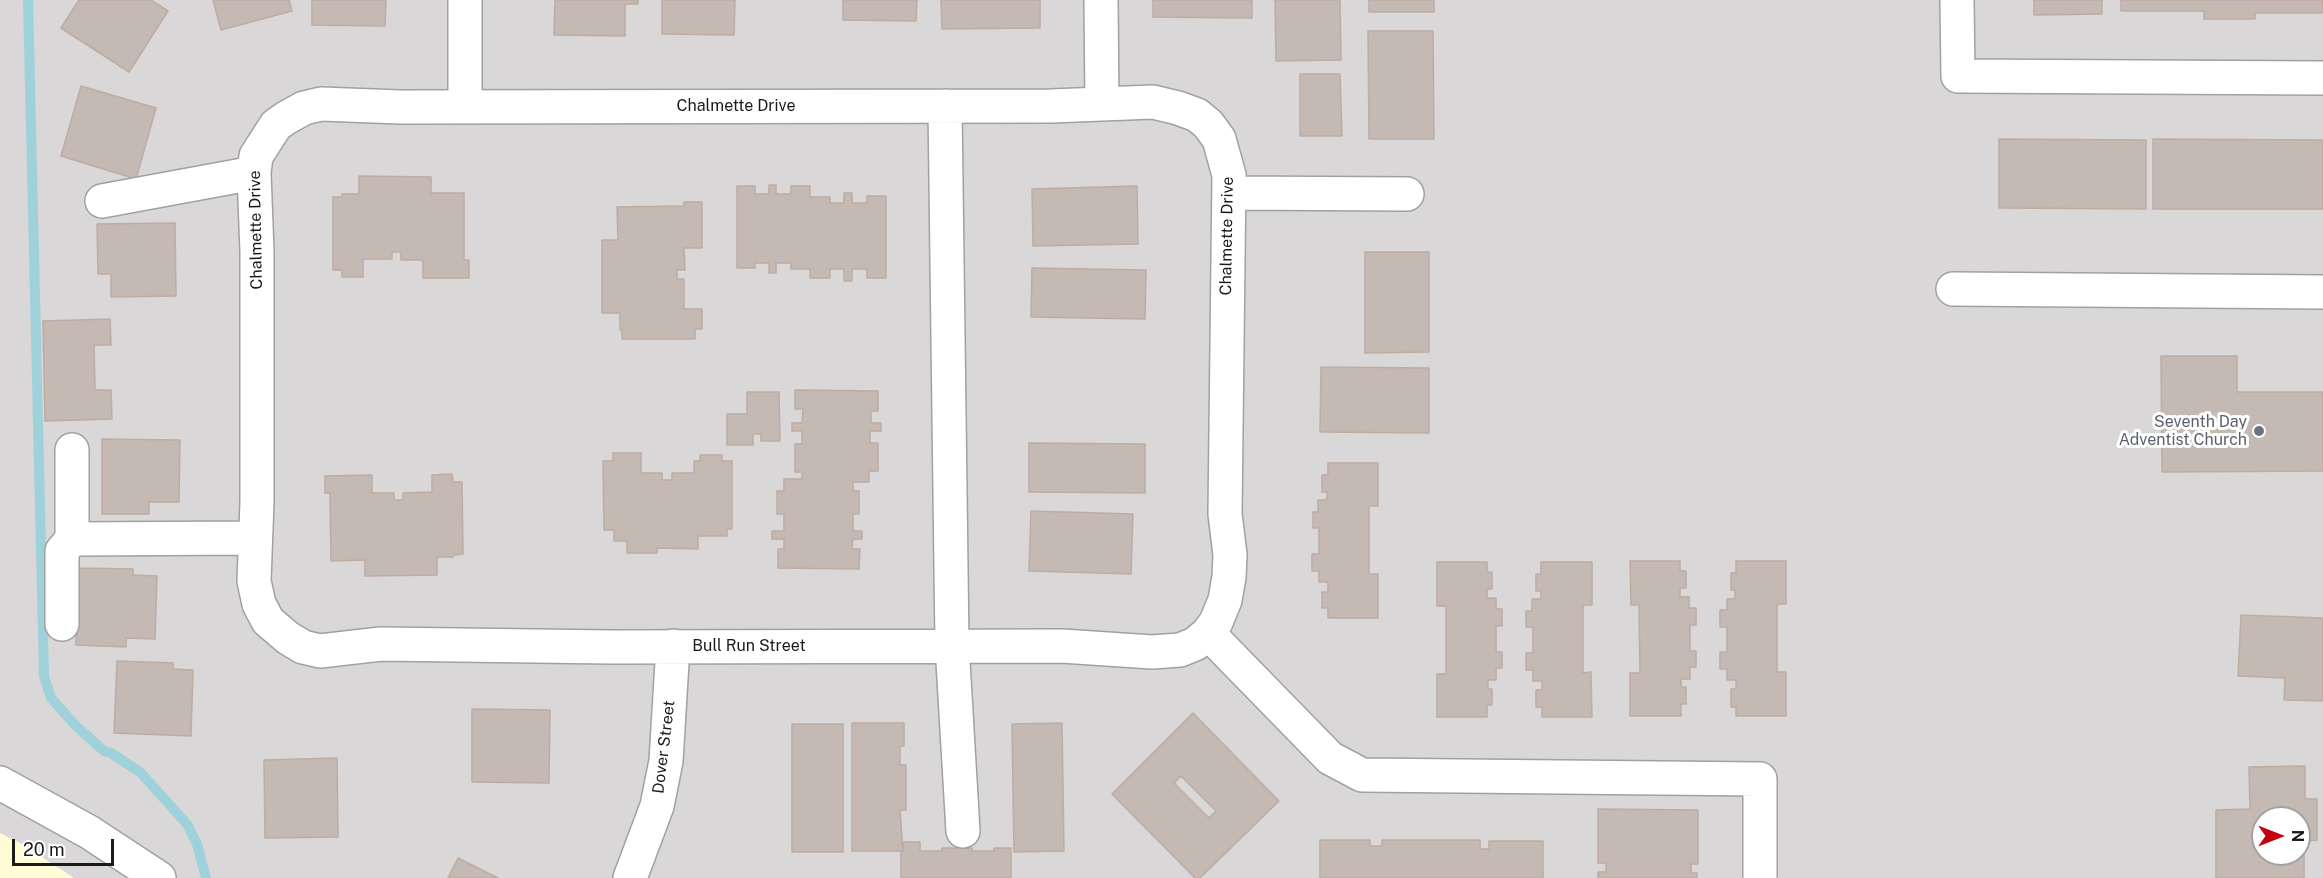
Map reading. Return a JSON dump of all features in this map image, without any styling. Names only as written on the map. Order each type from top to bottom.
[{"type":"street","points":[[465,0],[465,107]]},
{"type":"street","points":[[1101,0],[1102,104]]},
{"type":"street","points":[[1958,0],[1958,76],[2323,78]]},
{"type":"street","name":"Chalmette Drive","points":[[288,638],[268,621],[259,604],[254,581],[257,502],[257,252],[254,173],[256,156],[276,125],[304,108],[321,104],[465,107],[1051,106],[1153,102],[1197,115],[1208,124],[1219,139],[1229,175],[1230,193],[1227,232],[1225,514],[1230,566],[1225,600],[1216,622],[1208,633]]},
{"type":"street","points":[[945,106],[952,645],[963,831]]},
{"type":"street","points":[[102,201],[254,173]]},
{"type":"street","points":[[1230,193],[1407,194]]},
{"type":"street","points":[[1953,289],[2323,292]]},
{"type":"street","points":[[62,624],[62,551],[72,539],[72,450]]},
{"type":"street","points":[[72,539],[255,538]]},
{"type":"street","points":[[1208,633],[1330,758],[1362,775],[1760,779],[1760,878]]},
{"type":"street","name":"Bull Run Street","points":[[288,638],[320,651],[381,644],[1062,646],[1152,652],[1180,650],[1195,644],[1208,633]]},
{"type":"street","name":"Dover Street","points":[[630,878],[657,806],[666,761],[673,646]]},
{"type":"street","points":[[0,783],[89,832],[159,878]]},
{"type":"shaded area","points":[[0,0],[2323,0],[2323,878],[74,878],[0,833]]},
{"type":"shaded area","points":[[0,833],[22,844],[74,878],[0,878]]},
{"type":"building","points":[[79,0],[151,0],[168,11],[129,72],[61,28]]},
{"type":"building","points":[[213,0],[289,0],[292,11],[221,30]]},
{"type":"building","points":[[312,0],[386,0],[385,26],[312,25]]},
{"type":"building","points":[[555,0],[638,0],[638,4],[625,4],[625,36],[554,35]]},
{"type":"building","points":[[662,0],[735,0],[734,35],[662,34]]},
{"type":"building","points":[[843,0],[917,0],[916,21],[843,20]]},
{"type":"building","points":[[941,0],[1040,0],[1040,28],[942,29]]},
{"type":"building","points":[[1153,0],[1252,0],[1252,18],[1153,17]]},
{"type":"building","points":[[1275,0],[1340,0],[1341,60],[1276,61]]},
{"type":"building","points":[[1369,0],[1434,0],[1434,12],[1369,12]]},
{"type":"building","points":[[2034,0],[2102,0],[2102,14],[2034,15]]},
{"type":"building","points":[[2121,0],[2323,0],[2323,13],[2255,13],[2255,19],[2204,19],[2204,11],[2121,11]]},
{"type":"building","points":[[1368,31],[1433,31],[1434,139],[1369,139]]},
{"type":"building","points":[[1300,74],[1340,74],[1342,136],[1300,136]]},
{"type":"building","points":[[81,86],[156,108],[136,179],[61,156]]},
{"type":"building","points":[[1999,139],[2146,140],[2146,209],[1999,208]]},
{"type":"building","points":[[2153,139],[2323,140],[2323,209],[2153,209]]},
{"type":"building","points":[[359,176],[431,177],[431,193],[464,193],[464,260],[469,260],[469,278],[423,278],[423,260],[401,260],[401,252],[392,252],[392,259],[363,259],[363,277],[342,277],[342,270],[333,270],[333,197],[342,197],[342,194],[359,194]]},
{"type":"building","points":[[769,185],[776,185],[776,194],[791,194],[791,186],[810,186],[810,197],[830,197],[830,203],[844,203],[844,193],[852,193],[852,203],[867,203],[867,196],[886,196],[886,278],[867,278],[867,269],[852,269],[852,281],[844,281],[844,269],[830,269],[830,278],[810,278],[810,269],[791,269],[791,263],[776,263],[776,273],[769,273],[769,263],[755,263],[755,268],[737,268],[737,186],[755,186],[755,194],[769,194]]},
{"type":"building","points":[[1137,186],[1138,244],[1033,246],[1032,189]]},
{"type":"building","points":[[684,202],[702,202],[702,248],[684,248],[685,270],[677,270],[677,279],[684,279],[684,309],[702,309],[702,329],[695,329],[695,339],[622,339],[620,313],[602,313],[602,240],[618,240],[617,207],[684,206]]},
{"type":"building","points":[[175,223],[176,296],[111,297],[111,274],[98,274],[97,224]]},
{"type":"building","points":[[1365,252],[1429,252],[1429,352],[1365,353]]},
{"type":"building","points":[[1032,268],[1146,270],[1145,319],[1031,317]]},
{"type":"building","points":[[110,319],[111,345],[94,345],[95,390],[111,390],[112,419],[45,421],[43,321]]},
{"type":"building","points":[[2161,356],[2237,356],[2237,392],[2323,392],[2323,471],[2162,472]]},
{"type":"building","points":[[1321,367],[1429,368],[1429,433],[1320,432]]},
{"type":"building","points":[[795,390],[878,391],[878,411],[871,411],[871,423],[881,423],[881,431],[870,431],[870,443],[878,443],[878,471],[869,471],[869,482],[853,482],[853,491],[859,491],[859,514],[853,514],[853,531],[862,531],[862,539],[853,539],[852,549],[860,549],[859,569],[778,568],[778,549],[784,549],[784,539],[772,539],[772,531],[784,531],[784,514],[777,514],[777,491],[784,491],[784,479],[802,479],[802,472],[795,472],[795,444],[802,444],[802,431],[792,431],[792,423],[802,423],[803,409],[795,409]]},
{"type":"building","points":[[747,392],[779,392],[780,441],[761,441],[761,434],[753,434],[753,445],[727,445],[727,414],[747,414]]},
{"type":"building","points":[[102,439],[180,440],[179,502],[149,502],[149,514],[102,514]]},
{"type":"building","points":[[1029,443],[1145,444],[1145,493],[1029,492]]},
{"type":"building","points":[[613,453],[641,453],[641,473],[662,473],[662,480],[672,480],[672,473],[694,473],[694,461],[700,461],[700,455],[722,455],[722,461],[732,461],[732,529],[727,529],[727,536],[698,536],[698,549],[657,548],[657,553],[627,553],[627,541],[614,541],[614,530],[604,530],[603,461],[613,461]]},
{"type":"building","points":[[1328,463],[1378,463],[1378,506],[1369,506],[1369,574],[1378,574],[1378,618],[1328,618],[1328,608],[1322,608],[1322,592],[1328,592],[1328,582],[1319,582],[1319,571],[1312,571],[1312,554],[1319,554],[1319,528],[1313,528],[1313,512],[1318,512],[1318,500],[1327,500],[1327,492],[1322,492],[1322,475],[1328,475]]},
{"type":"building","points":[[452,474],[453,482],[462,482],[463,554],[453,555],[453,557],[437,557],[437,575],[365,576],[365,560],[331,561],[330,493],[325,493],[325,476],[372,475],[372,493],[394,493],[394,500],[403,500],[403,493],[432,492],[432,475]]},
{"type":"building","points":[[1031,511],[1133,514],[1131,574],[1029,571]]},
{"type":"building","points":[[1630,561],[1680,561],[1680,571],[1686,571],[1686,588],[1680,588],[1680,597],[1689,597],[1689,608],[1696,608],[1696,625],[1690,625],[1690,651],[1696,651],[1696,667],[1690,667],[1690,679],[1681,679],[1681,687],[1686,687],[1686,704],[1681,704],[1681,716],[1630,716],[1630,673],[1640,673],[1639,605],[1631,605]]},
{"type":"building","points":[[1736,561],[1786,561],[1786,604],[1777,604],[1777,672],[1786,672],[1786,716],[1736,716],[1736,707],[1731,707],[1731,689],[1736,689],[1736,680],[1727,680],[1727,669],[1720,669],[1720,652],[1727,652],[1727,627],[1720,627],[1720,610],[1727,610],[1727,599],[1735,599],[1735,590],[1731,590],[1731,573],[1736,573]]},
{"type":"building","points":[[1437,562],[1487,562],[1487,572],[1492,572],[1492,589],[1487,589],[1487,598],[1496,598],[1496,609],[1502,609],[1502,626],[1496,626],[1496,652],[1502,652],[1502,668],[1496,668],[1496,680],[1488,680],[1488,689],[1492,689],[1492,705],[1487,705],[1487,717],[1437,717],[1437,674],[1446,674],[1446,606],[1437,606]]},
{"type":"building","points":[[1541,562],[1592,562],[1592,605],[1583,605],[1583,673],[1591,672],[1592,717],[1542,717],[1542,707],[1536,707],[1536,690],[1542,690],[1542,681],[1533,681],[1533,670],[1526,670],[1526,653],[1533,653],[1533,627],[1526,627],[1526,611],[1532,611],[1532,599],[1541,599],[1541,591],[1536,591],[1536,574],[1541,574]]},
{"type":"building","points":[[78,568],[133,569],[133,575],[157,576],[155,639],[126,638],[126,647],[76,645]]},
{"type":"building","points":[[2241,615],[2323,618],[2323,701],[2284,700],[2285,678],[2238,676]]},
{"type":"building","points":[[117,661],[173,663],[173,669],[193,670],[191,736],[114,733]]},
{"type":"building","points":[[472,709],[550,710],[549,783],[472,782]]},
{"type":"building","points":[[1193,713],[1279,801],[1200,878],[1195,878],[1112,794]],"holes":[[[1181,776],[1216,811],[1209,818],[1174,783]]]},
{"type":"building","points":[[852,723],[904,723],[904,746],[900,746],[900,765],[906,765],[906,810],[900,810],[903,851],[852,851]]},
{"type":"building","points":[[1062,723],[1064,851],[1014,852],[1012,724]]},
{"type":"building","points":[[792,724],[843,724],[843,852],[792,852]]},
{"type":"building","points":[[337,758],[338,837],[265,838],[264,760]]},
{"type":"building","points":[[2305,766],[2305,799],[2317,799],[2317,840],[2311,840],[2311,806],[2251,806],[2251,866],[2304,866],[2304,878],[2216,878],[2216,810],[2250,809],[2249,767]]},
{"type":"building","points":[[1598,809],[1698,810],[1698,864],[1691,864],[1691,873],[1697,873],[1697,878],[1598,878],[1598,872],[1606,872],[1606,863],[1598,863]]},
{"type":"building","points":[[1320,840],[1370,840],[1370,846],[1382,846],[1382,840],[1480,840],[1480,849],[1489,849],[1489,841],[1543,841],[1543,878],[1320,878]]},
{"type":"building","points":[[903,842],[920,842],[920,851],[972,848],[972,851],[994,851],[994,848],[1011,848],[1011,878],[901,878]]},
{"type":"building","points":[[458,858],[498,878],[448,878]]},
{"type":"waterway","points":[[28,0],[44,676],[51,698],[75,725],[104,751],[140,772],[187,824],[197,844],[206,878]]},
{"type":"place","name":"Seventh Day Adventist Church","points":[[2259,431]]}]
